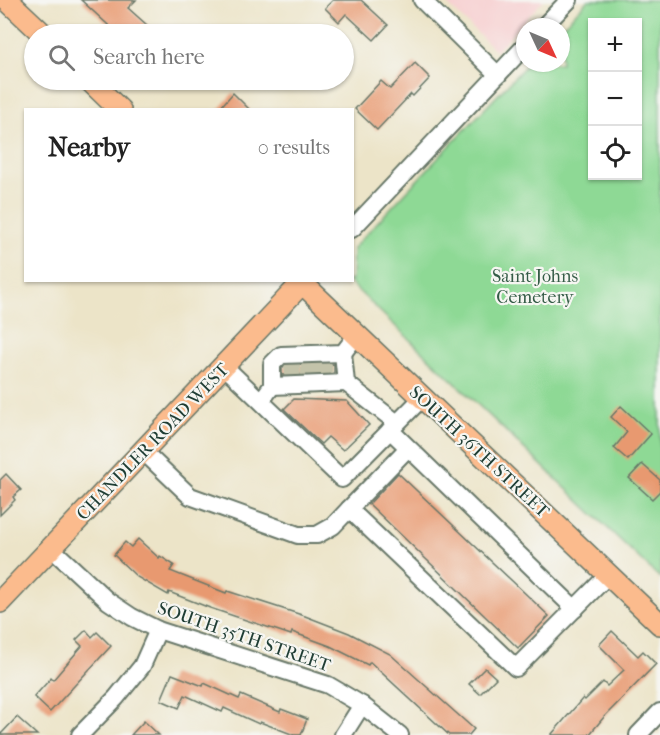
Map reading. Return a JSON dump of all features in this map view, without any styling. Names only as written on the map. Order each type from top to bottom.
[{"type":"main road","points":[[7,0],[32,24]]},
{"type":"main road","points":[[99,90],[118,108]]},
{"type":"main road","name":"CHANDLER ROAD WEST","points":[[0,603],[225,367],[301,282]]},
{"type":"main road","name":"SOUTH 36TH STREET","points":[[303,282],[350,344],[422,398],[660,624]]},
{"type":"street","points":[[422,0],[498,75]]},
{"type":"street","points":[[552,18],[569,0]]},
{"type":"street","points":[[354,227],[516,56]]},
{"type":"street","points":[[261,401],[272,386],[309,369],[350,344]]},
{"type":"street","points":[[346,383],[350,344]]},
{"type":"street","points":[[272,386],[272,364],[281,355],[346,383],[393,427],[408,448],[575,609]]},
{"type":"street","points":[[225,367],[342,479],[349,509],[516,668],[608,575]]},
{"type":"street","points":[[342,479],[422,398]]},
{"type":"street","points":[[143,452],[190,496],[298,535],[317,535],[333,526],[408,448]]},
{"type":"street","name":"SOUTH 35TH STREET","points":[[52,549],[108,601],[132,617],[158,630],[328,685],[362,705],[400,735]]},
{"type":"street","points":[[80,735],[116,698],[142,666],[158,630]]},
{"type":"street","points":[[343,735],[362,705]]},
{"type":"street","points":[[638,735],[660,712]]},
{"type":"shaded area","points":[[443,0],[544,0],[527,18],[516,18],[516,30],[496,51]]},
{"type":"green space","name":"Saint Johns Cemetery","points":[[588,0],[660,0],[660,578],[349,282],[354,282],[354,247],[519,72],[570,72],[570,19]]},
{"type":"building","points":[[81,0],[136,0],[128,8],[146,24],[107,24]]},
{"type":"building","points":[[333,0],[361,0],[388,25],[374,40],[346,14],[339,22],[325,8]]},
{"type":"building","points":[[415,63],[430,78],[413,96],[411,94],[377,130],[355,109],[381,81],[390,89]]},
{"type":"building","points":[[233,93],[248,108],[220,108]]},
{"type":"building","points":[[334,364],[334,373],[282,375],[282,368],[285,365]]},
{"type":"building","points":[[294,399],[347,401],[369,425],[343,450],[328,437],[321,444],[284,409]]},
{"type":"building","points":[[621,406],[651,434],[628,460],[614,448],[627,432],[611,417]]},
{"type":"building","points":[[642,464],[660,480],[660,491],[652,499],[629,478]]},
{"type":"building","points":[[398,473],[549,616],[518,648],[369,504]]},
{"type":"building","points":[[6,474],[21,490],[13,497],[15,500],[0,515],[0,480]]},
{"type":"building","points":[[138,539],[159,558],[160,556],[174,565],[170,571],[226,593],[227,591],[305,616],[349,633],[390,654],[474,729],[469,735],[449,735],[370,662],[368,665],[330,646],[292,632],[291,635],[169,592],[168,595],[137,577],[114,555],[125,542],[131,547]]},
{"type":"building","points":[[86,630],[92,637],[97,632],[111,646],[50,712],[34,697],[51,678],[53,680],[82,646],[76,640]]},
{"type":"building","points":[[612,631],[638,656],[643,651],[656,664],[589,735],[551,735],[583,698],[585,700],[603,682],[607,686],[624,670],[599,645]]},
{"type":"building","points":[[485,668],[496,678],[480,694],[469,684]]},
{"type":"building","points":[[172,674],[203,686],[204,683],[239,699],[241,695],[280,712],[281,709],[307,719],[301,735],[294,735],[260,722],[259,724],[224,708],[222,712],[185,695],[179,708],[161,700]]},
{"type":"building","points":[[17,717],[37,735],[0,735]]},
{"type":"building","points":[[144,721],[159,735],[131,735]]},
{"type":"tunnel","points":[[292,362],[293,379]]},
{"type":"tunnel","points":[[309,362],[309,378]]},
{"type":"tunnel","points":[[324,362],[324,378]]}]
